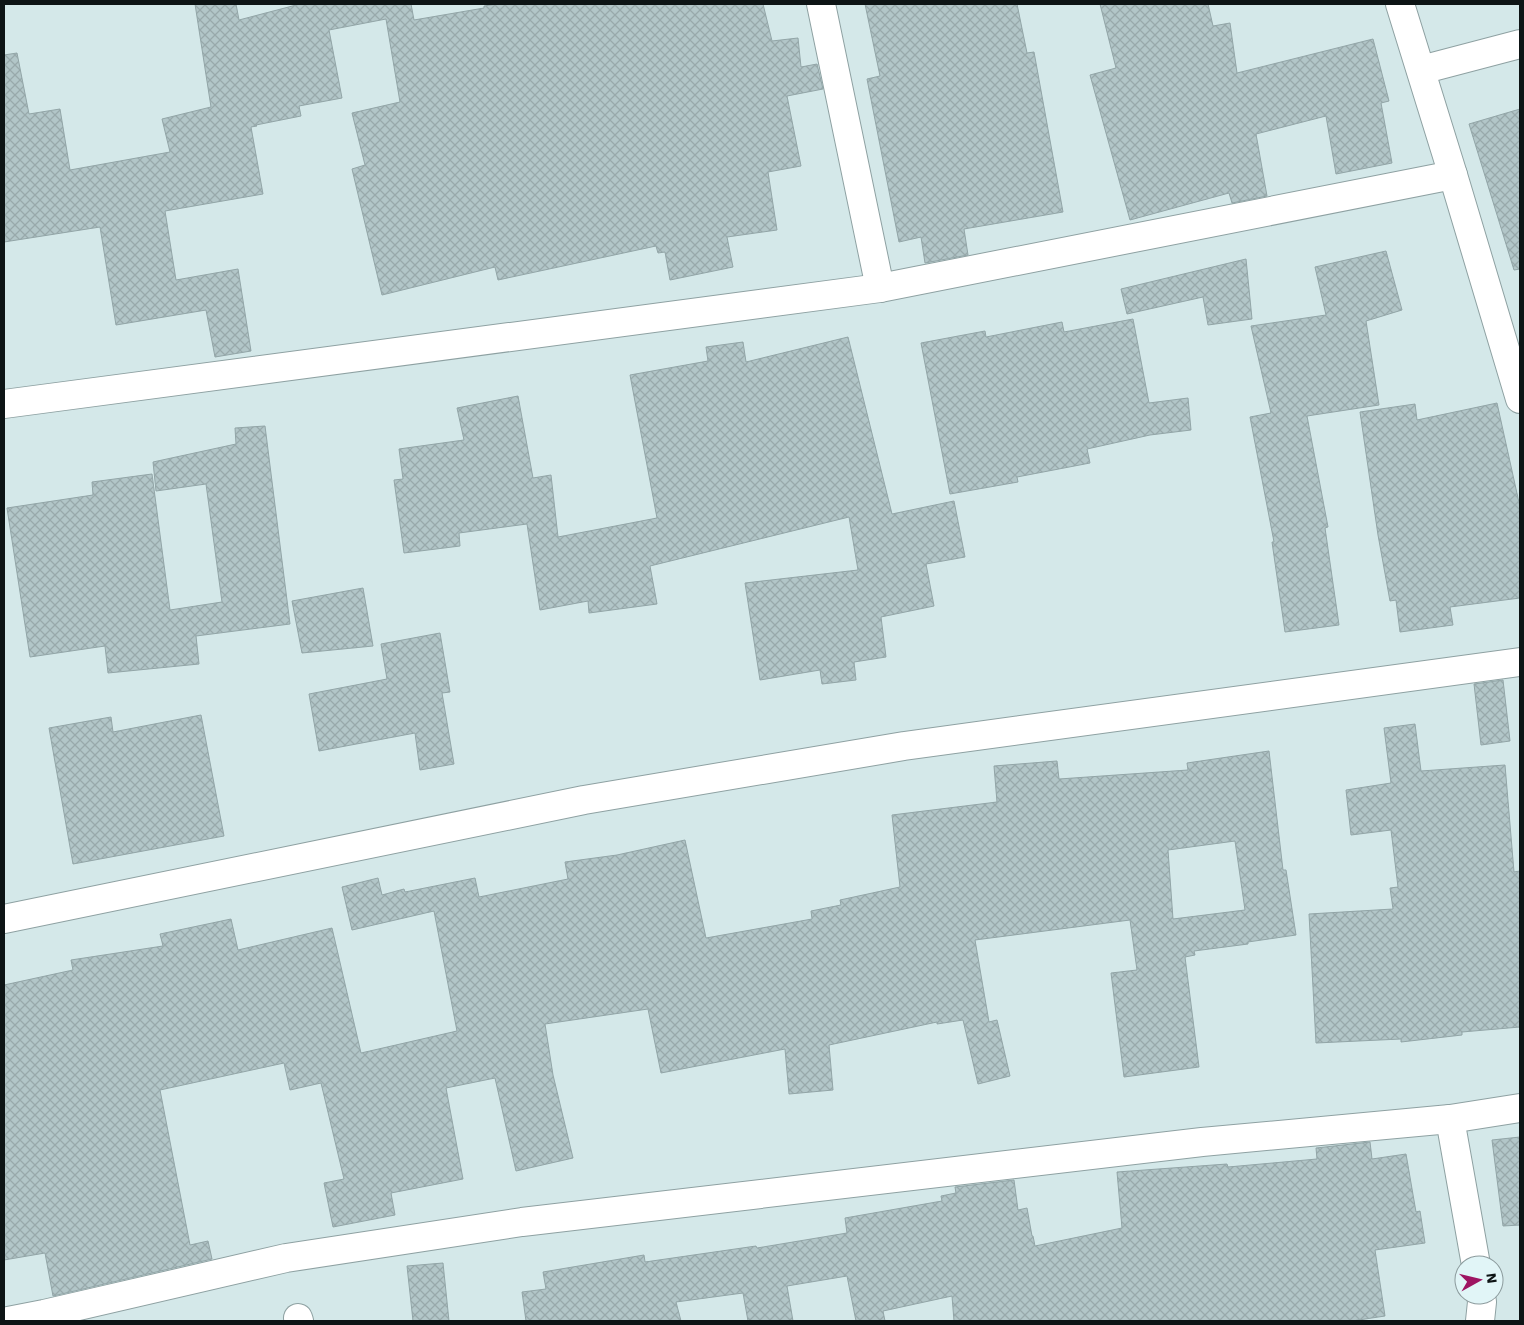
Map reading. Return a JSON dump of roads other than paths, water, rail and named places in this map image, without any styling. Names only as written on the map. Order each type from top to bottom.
[{"type":"street","points":[[821,4],[880,288]]},
{"type":"street","points":[[1400,4],[1454,175],[1520,399]]},
{"type":"street","points":[[1421,70],[1520,44]]},
{"type":"street","points":[[4,404],[880,288],[1454,175]]},
{"type":"street","points":[[4,919],[584,800],[904,746],[1520,662]]},
{"type":"street","points":[[8,1321],[286,1258],[512,1224],[1202,1142],[1450,1119],[1520,1108]]},
{"type":"street","points":[[1450,1119],[1474,1255]]},
{"type":"street","points":[[1480,1321],[1482,1305]]}]
